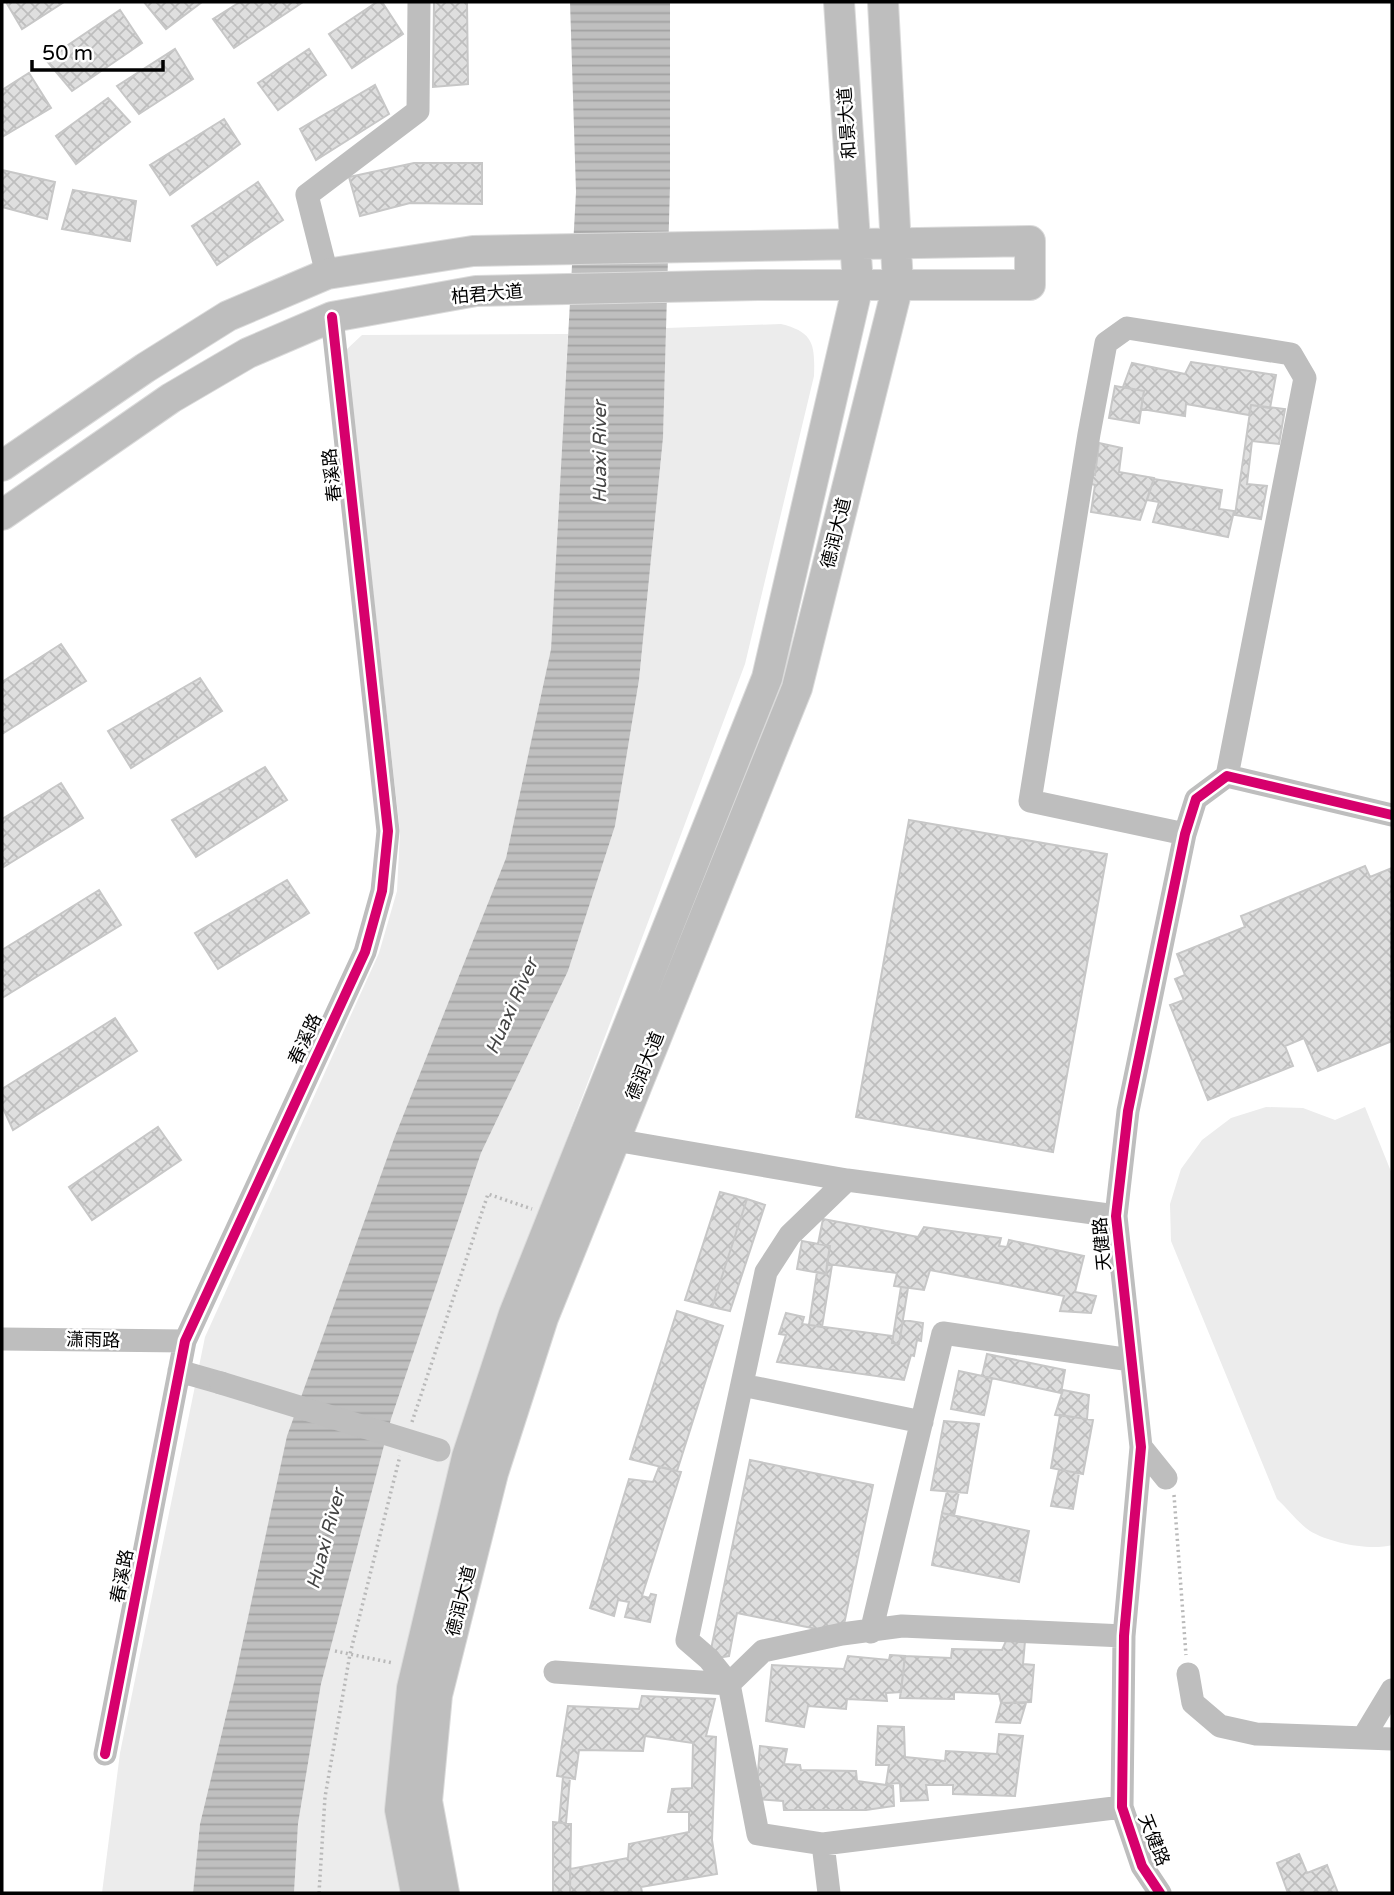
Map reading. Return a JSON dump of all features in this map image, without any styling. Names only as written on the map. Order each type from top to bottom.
[{"type":"main road","name":"和景大道","points":[[839,2],[855,244]]},
{"type":"main road","points":[[2,466],[145,368],[228,316],[327,274],[473,251],[895,243],[883,2]]},
{"type":"main road","name":"柏君大道","points":[[2,515],[171,398],[248,353],[332,317],[476,291],[758,285],[1031,285],[1030,241],[895,243]]},
{"type":"main road","name":"德润大道","points":[[444,1893],[427,1801],[437,1695],[493,1474],[543,1318],[797,688],[898,285],[895,243]]},
{"type":"main road","name":"德润大道","points":[[416,1893],[400,1810],[412,1688],[453,1454],[514,1314],[767,678],[858,285],[855,244]]},
{"type":"street","points":[[327,274],[307,195],[418,111],[419,2]]},
{"type":"street","name":"春溪路","points":[[105,1754],[185,1340],[365,952],[382,891],[388,831],[332,317]]},
{"type":"street","points":[[1185,834],[1030,801],[1106,343],[1127,328],[1291,354],[1305,378],[1227,776],[1392,815]]},
{"type":"street","name":"天健路","points":[[1160,1893],[1142,1866],[1122,1807],[1124,1636],[1141,1447],[1116,1216],[1128,1111],[1185,834],[1196,799],[1227,776]]},
{"type":"street","points":[[615,1140],[847,1180],[1116,1216]]},
{"type":"street","points":[[847,1180],[790,1235],[766,1272],[687,1640],[709,1659],[729,1684],[758,1834],[823,1844],[1122,1807]]},
{"type":"street","points":[[871,1632],[943,1333],[1131,1360]]},
{"type":"street","name":"潇雨路","points":[[2,1339],[185,1340]]},
{"type":"street","points":[[179,1371],[453,1454]]},
{"type":"street","points":[[741,1385],[922,1422]]},
{"type":"street","points":[[1141,1447],[1166,1478]]},
{"type":"street","points":[[555,1672],[729,1684],[763,1651],[842,1634],[902,1626],[1124,1636]]},
{"type":"street","points":[[1188,1674],[1193,1703],[1220,1726],[1256,1734],[1392,1739]]},
{"type":"street","points":[[1363,1738],[1392,1690]]},
{"type":"street","points":[[823,1844],[829,1893]]},
{"type":"path","points":[[408,1432],[488,1194],[539,1211]]},
{"type":"path","points":[[319,1893],[325,1797],[350,1654],[404,1445]]},
{"type":"path","points":[[1166,1478],[1175,1497],[1188,1674]]},
{"type":"path","points":[[335,1651],[394,1664]]},
{"type":"shaded area","points":[[781,324],[800,331],[810,341],[814,356],[814,376],[745,664],[503,1308],[406,1893],[294,1893],[298,1824],[321,1684],[391,1419],[481,1153],[568,971],[615,826],[639,680],[663,438],[666,328]]},
{"type":"shaded area","points":[[568,334],[551,649],[506,858],[395,1136],[235,1678],[200,1824],[193,1893],[102,1893],[120,1753],[205,1337],[379,953],[397,891],[400,832],[346,350],[362,335]]},
{"type":"shaded area","points":[[1266,1107],[1303,1108],[1335,1120],[1365,1107],[1392,1174],[1392,1545],[1362,1546],[1318,1535],[1301,1524],[1277,1499],[1171,1241],[1170,1204],[1181,1169],[1202,1140],[1231,1118]]},
{"type":"water","name":"Huaxi River","points":[[570,2],[670,2],[670,186],[663,438],[639,680],[615,826],[568,971],[481,1153],[391,1419],[321,1684],[298,1824],[294,1893],[193,1893],[200,1824],[235,1678],[287,1436],[395,1136],[506,858],[551,649],[576,192]]},
{"type":"building","points":[[6,2],[64,2],[22,29]]},
{"type":"building","points":[[144,2],[202,2],[166,29]]},
{"type":"building","points":[[240,2],[303,2],[234,48],[213,19]]},
{"type":"building","points":[[377,2],[382,2],[403,34],[352,68],[329,34]]},
{"type":"building","points":[[434,2],[467,2],[468,84],[433,87]]},
{"type":"building","points":[[120,10],[142,43],[72,91],[46,60]]},
{"type":"building","points":[[175,49],[193,79],[139,114],[117,86]]},
{"type":"building","points":[[309,49],[326,75],[278,110],[258,83]]},
{"type":"building","points":[[29,73],[51,108],[2,137],[2,90]]},
{"type":"building","points":[[375,85],[389,114],[316,160],[300,129]]},
{"type":"building","points":[[108,98],[130,122],[76,164],[56,136]]},
{"type":"building","points":[[224,119],[240,144],[170,195],[150,165]]},
{"type":"building","points":[[414,163],[482,163],[482,204],[410,203],[360,216],[349,177]]},
{"type":"building","points":[[2,170],[55,182],[47,219],[2,207]]},
{"type":"building","points":[[258,182],[283,220],[217,265],[192,226]]},
{"type":"building","points":[[73,190],[136,201],[130,241],[62,229]]},
{"type":"building","points":[[1191,362],[1276,375],[1270,408],[1251,405],[1249,415],[1186,404],[1185,416],[1141,409],[1144,391],[1123,387],[1132,363],[1185,374]]},
{"type":"building","points":[[1115,386],[1144,391],[1139,423],[1109,418]]},
{"type":"building","points":[[1251,405],[1285,409],[1279,444],[1252,441],[1247,484],[1267,486],[1261,519],[1235,515]]},
{"type":"building","points":[[1099,443],[1122,448],[1119,472],[1154,478],[1140,520],[1091,512],[1095,485],[1085,482],[1086,473],[1095,475]]},
{"type":"building","points":[[1154,479],[1222,490],[1219,509],[1234,511],[1228,537],[1153,522],[1159,502],[1147,500]]},
{"type":"building","points":[[61,644],[86,681],[2,734],[2,682]]},
{"type":"building","points":[[200,678],[222,711],[131,768],[108,731]]},
{"type":"building","points":[[265,767],[287,800],[196,857],[172,820]]},
{"type":"building","points":[[61,783],[83,818],[2,868],[2,819]]},
{"type":"building","points":[[909,820],[1107,854],[1053,1152],[856,1117]]},
{"type":"building","points":[[1365,866],[1370,877],[1392,868],[1392,1041],[1318,1071],[1304,1038],[1285,1046],[1293,1066],[1208,1100],[1170,1005],[1184,1000],[1175,979],[1185,975],[1177,954],[1245,927],[1241,916]]},
{"type":"building","points":[[287,880],[309,913],[218,969],[195,933]]},
{"type":"building","points":[[99,890],[121,925],[2,998],[2,950]]},
{"type":"building","points":[[115,1018],[137,1051],[13,1130],[2,1106],[2,1089]]},
{"type":"building","points":[[158,1127],[181,1160],[92,1220],[69,1187]]},
{"type":"building","points":[[720,1192],[747,1199],[712,1307],[685,1300]]},
{"type":"building","points":[[747,1199],[765,1205],[730,1311],[712,1307]]},
{"type":"building","points":[[823,1219],[918,1237],[924,1227],[1001,1238],[999,1246],[1007,1247],[1009,1240],[1084,1256],[1075,1292],[1096,1296],[1091,1313],[1060,1311],[1064,1296],[930,1270],[924,1290],[894,1286],[897,1273],[827,1264],[830,1246],[818,1244]]},
{"type":"building","points":[[802,1241],[830,1246],[826,1274],[797,1269]]},
{"type":"building","points":[[827,1264],[832,1265],[822,1327],[809,1325],[817,1272],[826,1274]]},
{"type":"building","points":[[901,1287],[908,1288],[899,1344],[892,1343]]},
{"type":"building","points":[[677,1311],[723,1326],[677,1471],[630,1459]]},
{"type":"building","points":[[786,1313],[804,1317],[802,1324],[893,1336],[892,1343],[899,1344],[903,1320],[923,1323],[921,1341],[917,1340],[904,1380],[777,1362],[786,1335],[779,1334]]},
{"type":"building","points":[[987,1354],[1065,1370],[1061,1393],[982,1376]]},
{"type":"building","points":[[959,1371],[992,1378],[984,1415],[951,1409]]},
{"type":"building","points":[[1063,1390],[1089,1395],[1087,1419],[1055,1415]]},
{"type":"building","points":[[1060,1415],[1093,1420],[1083,1474],[1051,1468]]},
{"type":"building","points":[[944,1421],[979,1424],[967,1493],[931,1490]]},
{"type":"building","points":[[750,1460],[873,1485],[842,1634],[737,1613],[729,1656],[709,1659]]},
{"type":"building","points":[[659,1467],[681,1472],[642,1596],[649,1598],[651,1594],[656,1595],[650,1622],[625,1617],[629,1602],[618,1600],[614,1616],[590,1608],[629,1479],[653,1482]]},
{"type":"building","points":[[1059,1470],[1079,1473],[1073,1509],[1051,1506]]},
{"type":"building","points":[[947,1491],[959,1492],[954,1516],[942,1513]]},
{"type":"building","points":[[942,1513],[1029,1531],[1019,1582],[932,1565]]},
{"type":"building","points":[[1006,1641],[1025,1641],[1023,1664],[1034,1665],[1031,1702],[1001,1703],[999,1694],[954,1692],[954,1699],[900,1698],[905,1656],[951,1658],[952,1649],[1002,1650]]},
{"type":"building","points":[[890,1655],[905,1656],[901,1692],[886,1693],[887,1701],[847,1699],[846,1709],[808,1706],[804,1727],[766,1721],[772,1665],[844,1669],[848,1656],[889,1660]]},
{"type":"building","points":[[642,1696],[715,1699],[706,1736],[716,1737],[712,1840],[717,1874],[641,1887],[642,1893],[570,1893],[570,1869],[628,1858],[629,1844],[689,1832],[689,1812],[668,1812],[672,1789],[692,1788],[693,1743],[645,1736],[643,1751],[579,1750],[575,1779],[557,1776],[568,1706],[639,1709]]},
{"type":"building","points":[[1001,1703],[1026,1703],[1020,1723],[996,1722]]},
{"type":"building","points":[[878,1726],[904,1727],[905,1757],[945,1761],[946,1751],[997,1754],[999,1734],[1023,1736],[1015,1796],[953,1794],[953,1785],[926,1785],[928,1800],[901,1801],[900,1783],[886,1784],[889,1765],[876,1765]]},
{"type":"building","points":[[760,1746],[787,1749],[784,1764],[800,1765],[801,1770],[856,1771],[857,1781],[893,1786],[894,1806],[866,1810],[784,1810],[783,1801],[756,1799]]},
{"type":"building","points":[[563,1777],[570,1778],[566,1823],[559,1823]]},
{"type":"building","points":[[553,1822],[571,1824],[570,1893],[553,1893]]},
{"type":"building","points":[[1299,1854],[1307,1873],[1327,1865],[1338,1893],[1288,1893],[1277,1863]]},
{"type":"cycle path","points":[[105,1754],[185,1341],[365,952],[382,891],[388,831],[332,317]]},
{"type":"cycle path","points":[[1160,1893],[1142,1866],[1122,1807],[1124,1636],[1141,1447],[1116,1216],[1128,1111],[1185,834],[1196,799],[1227,776],[1392,815]]}]
